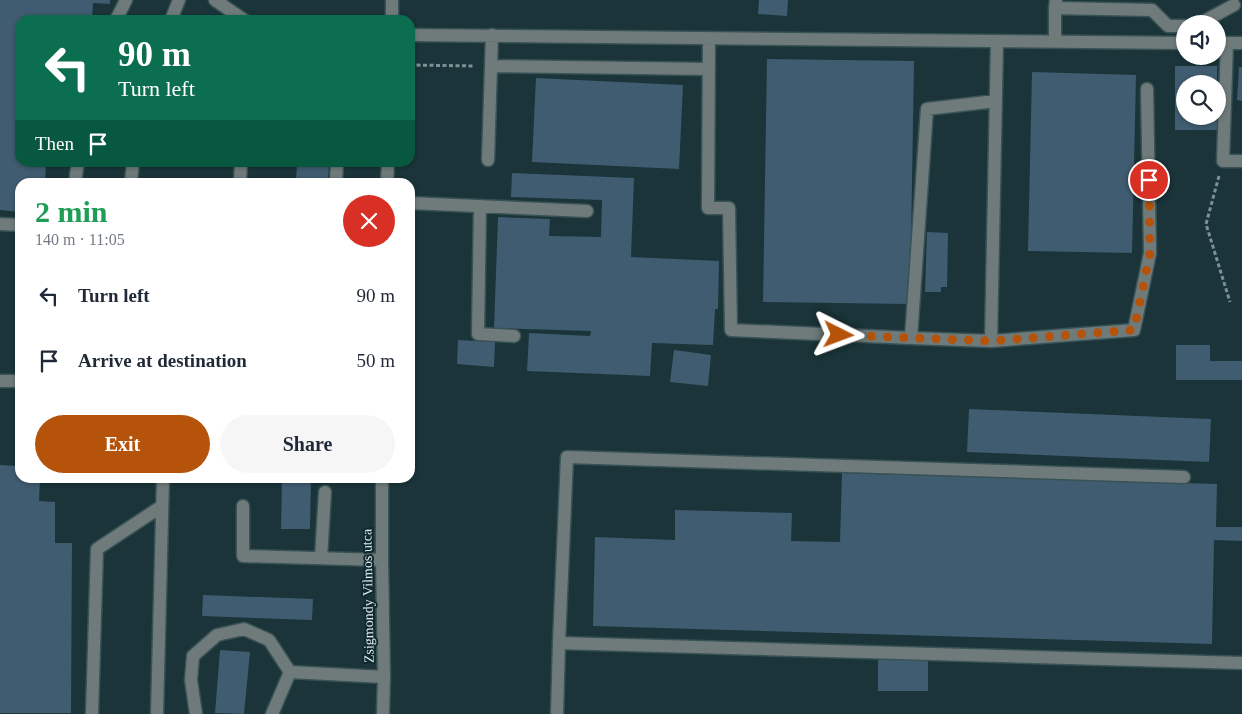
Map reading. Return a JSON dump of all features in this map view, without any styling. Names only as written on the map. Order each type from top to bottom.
[{"type":"street","points":[[118,15],[126,0]]},
{"type":"street","points":[[173,15],[179,0]]},
{"type":"street","points":[[215,0],[237,15]]},
{"type":"street","points":[[392,0],[392,15]]},
{"type":"street","points":[[1215,15],[1236,3]]},
{"type":"street","points":[[1055,42],[1056,4],[1152,10],[1168,26],[1176,26]]},
{"type":"street","points":[[415,34],[1176,42]]},
{"type":"street","points":[[488,160],[492,35]]},
{"type":"street","points":[[709,38],[708,208],[729,208],[731,330],[991,341],[1134,330],[1150,253],[1148,89]]},
{"type":"street","points":[[991,341],[997,41]]},
{"type":"street","points":[[1226,43],[1242,43]]},
{"type":"street","points":[[1222,65],[1223,160],[1242,161]]},
{"type":"street","points":[[491,66],[709,69]]},
{"type":"street","points":[[911,338],[927,109],[996,101]]},
{"type":"street","points":[[415,203],[587,211]]},
{"type":"street","points":[[480,206],[478,334],[514,336]]},
{"type":"street","points":[[0,224],[15,225]]},
{"type":"street","points":[[0,381],[15,381]]},
{"type":"street","points":[[557,714],[567,457],[1184,476]]},
{"type":"street","points":[[157,714],[163,483]]},
{"type":"street","name":"Zsigmondy Vilmos utca","points":[[382,483],[383,714]]},
{"type":"street","points":[[321,558],[325,492]]},
{"type":"street","points":[[92,714],[97,550],[162,506]]},
{"type":"street","points":[[243,506],[243,556],[382,560]]},
{"type":"street","points":[[196,714],[191,680],[193,656],[217,635],[244,629],[269,640],[290,672]]},
{"type":"street","points":[[559,643],[1242,663]]},
{"type":"street","points":[[290,672],[384,677]]},
{"type":"street","points":[[272,714],[290,672]]},
{"type":"path","points":[[415,65],[491,66]]},
{"type":"path","points":[[1223,160],[1206,224],[1230,302]]},
{"type":"building","points":[[0,0],[110,0],[110,4],[93,3],[92,15],[15,15],[15,167],[46,167],[45,178],[15,178],[15,212],[0,210]]},
{"type":"building","points":[[759,0],[788,0],[787,16],[758,14]]},
{"type":"building","points":[[767,59],[914,61],[910,304],[763,302]]},
{"type":"building","points":[[1175,66],[1217,66],[1217,75],[1176,75],[1176,125],[1218,125],[1218,130],[1175,130]]},
{"type":"building","points":[[1239,67],[1242,67],[1242,101],[1237,100]]},
{"type":"building","points":[[1032,72],[1136,75],[1132,253],[1028,251]]},
{"type":"building","points":[[536,78],[683,85],[679,169],[532,162]]},
{"type":"building","points":[[297,167],[329,167],[328,178],[296,178]]},
{"type":"building","points":[[512,173],[634,178],[631,257],[719,261],[718,309],[715,309],[713,345],[652,343],[650,376],[527,371],[529,333],[590,336],[591,331],[494,328],[498,217],[550,219],[549,236],[601,237],[602,200],[511,197]]},
{"type":"building","points":[[927,232],[948,233],[947,287],[941,287],[941,292],[925,292]]},
{"type":"building","points":[[458,340],[495,342],[494,367],[457,364]]},
{"type":"building","points":[[1176,345],[1210,345],[1210,361],[1242,361],[1242,380],[1176,380]]},
{"type":"building","points":[[674,350],[711,355],[708,386],[670,382]]},
{"type":"building","points":[[969,409],[1211,419],[1209,462],[967,452]]},
{"type":"building","points":[[0,465],[15,466],[15,483],[40,483],[39,501],[55,502],[55,543],[72,543],[71,713],[0,713]]},
{"type":"building","points":[[842,473],[1217,484],[1216,527],[1242,527],[1242,541],[1214,540],[1212,644],[593,626],[595,537],[675,540],[675,510],[792,513],[791,541],[840,542]]},
{"type":"building","points":[[282,483],[311,483],[310,529],[281,529]]},
{"type":"building","points":[[203,595],[313,599],[312,620],[202,616]]},
{"type":"building","points":[[220,650],[250,652],[244,714],[215,713]]},
{"type":"building","points":[[878,660],[928,660],[928,691],[878,691]]},
{"type":"route","points":[[839,335],[991,341],[1134,330],[1150,253],[1149,180]]}]
